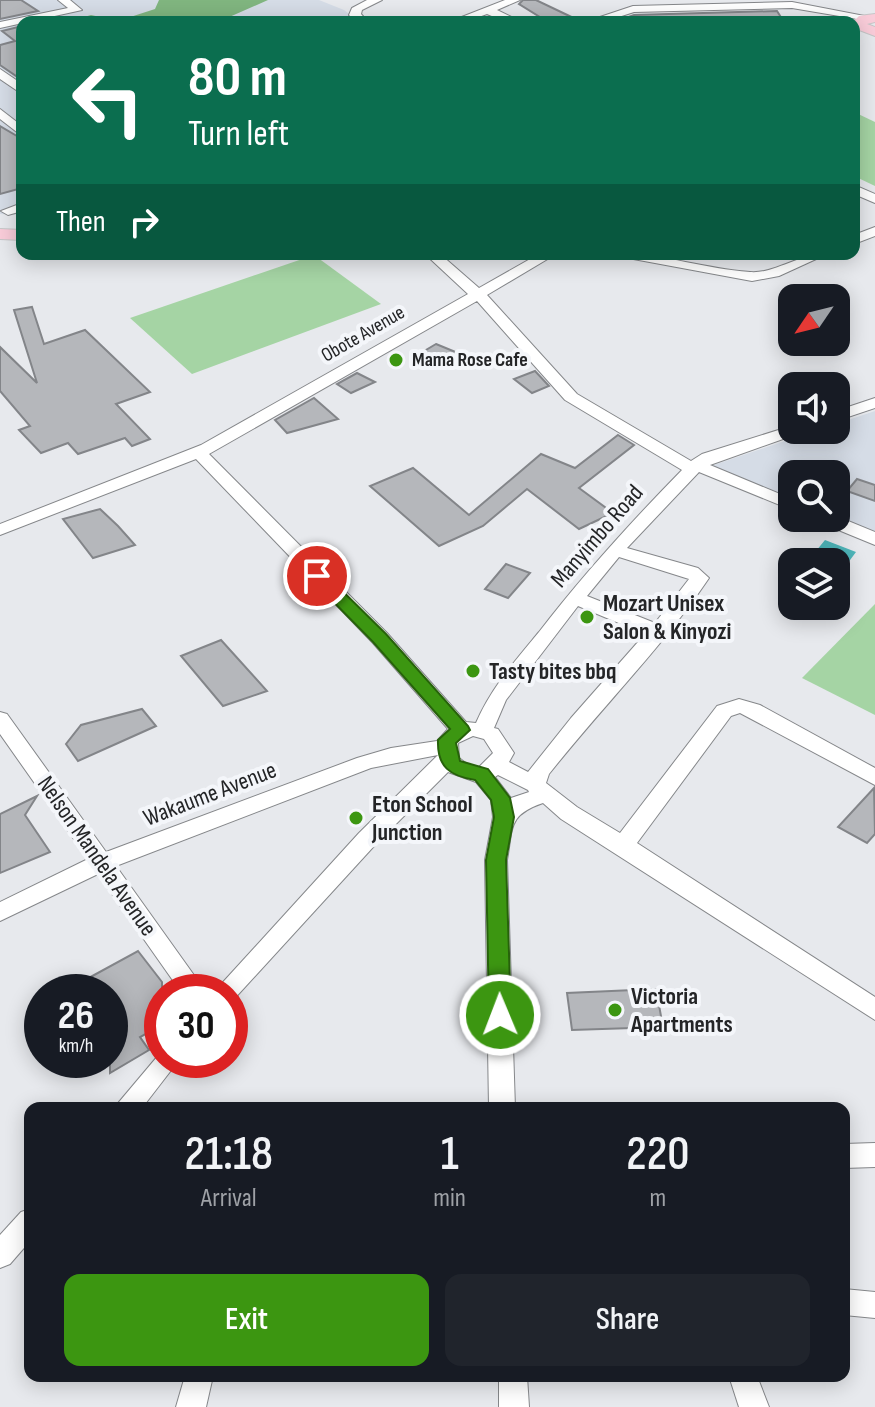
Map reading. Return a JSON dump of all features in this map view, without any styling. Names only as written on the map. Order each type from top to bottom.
[{"type":"street","points":[[46,16],[77,10],[63,0]]},
{"type":"street","points":[[358,16],[355,11],[377,0]]},
{"type":"street","points":[[470,16],[515,0]]},
{"type":"street","points":[[610,16],[633,9],[803,3],[841,16]]},
{"type":"street","points":[[486,10],[501,16]]},
{"type":"street","points":[[0,73],[16,85]]},
{"type":"street","points":[[0,113],[16,127]]},
{"type":"street","points":[[439,260],[478,293],[571,397],[694,467],[778,500]]},
{"type":"street","name":"Obote Avenue","points":[[0,530],[198,452],[538,260]]},
{"type":"street","points":[[660,260],[752,277],[774,273],[805,260]]},
{"type":"street","points":[[850,411],[875,403]]},
{"type":"street","name":"Manyimbo Road","points":[[472,730],[615,550],[694,467],[708,458],[778,435]]},
{"type":"street","points":[[198,452],[472,730],[498,740],[504,753],[490,770]]},
{"type":"street","points":[[850,528],[875,539]]},
{"type":"street","points":[[539,790],[539,772],[700,578],[692,572],[615,550]]},
{"type":"street","points":[[575,598],[658,632]]},
{"type":"street","points":[[623,845],[716,721],[730,707],[753,710],[875,777]]},
{"type":"street","name":"Nelson Mandela Avenue","points":[[0,719],[181,974]]},
{"type":"street","points":[[472,730],[447,740],[448,753],[459,771],[490,770],[539,790],[875,1010]]},
{"type":"street","points":[[243,974],[448,753]]},
{"type":"street","name":"Wakaume Avenue","points":[[0,912],[100,863],[364,763],[448,753]]},
{"type":"street","points":[[490,770],[501,798],[504,817],[496,860],[502,1102]]},
{"type":"street","points":[[504,817],[514,805],[539,790]]},
{"type":"street","points":[[132,1102],[152,1078]]},
{"type":"street","points":[[850,1156],[875,1155]]},
{"type":"street","points":[[0,1255],[24,1228]]},
{"type":"street","points":[[850,1303],[875,1305]]},
{"type":"street","points":[[191,1407],[197,1382]]},
{"type":"street","points":[[513,1382],[514,1407]]},
{"type":"street","points":[[745,1382],[754,1407]]},
{"type":"shaded area","points":[[0,0],[319,0],[352,16],[16,16],[16,215],[0,214]]},
{"type":"shaded area","points":[[875,411],[875,532],[850,522],[850,460],[778,460],[778,492],[711,466],[778,443],[850,444],[850,419]]},
{"type":"green space","points":[[159,0],[268,0],[232,16],[133,16],[155,9]]},
{"type":"green space","points":[[860,115],[875,122],[875,186],[860,179]]},
{"type":"green space","points":[[299,260],[321,260],[381,304],[192,374],[130,318]]},
{"type":"green space","points":[[875,604],[875,715],[802,678]]},
{"type":"water","points":[[825,540],[846,548],[818,548]]},
{"type":"building","points":[[0,0],[21,0],[38,11],[0,19]]},
{"type":"building","points":[[523,0],[536,0],[569,16],[538,16],[519,4]]},
{"type":"building","points":[[777,11],[780,16],[631,16]]},
{"type":"building","points":[[16,28],[16,76],[0,65],[0,45],[15,41],[2,31]]},
{"type":"building","points":[[0,126],[16,135],[16,190],[0,194]]},
{"type":"building","points":[[32,307],[44,344],[85,330],[150,392],[116,404],[150,439],[132,446],[125,438],[78,454],[68,443],[41,453],[19,430],[30,426],[0,391],[0,347],[37,383],[14,310]]},
{"type":"building","points":[[436,344],[458,353],[439,367],[416,356]]},
{"type":"building","points":[[535,371],[549,386],[532,393],[514,379]]},
{"type":"building","points":[[357,373],[375,382],[351,393],[337,384]]},
{"type":"building","points":[[314,398],[338,419],[287,433],[275,420]]},
{"type":"building","points":[[618,435],[634,445],[579,488],[613,513],[579,529],[527,489],[483,526],[439,546],[370,486],[413,468],[469,515],[541,454],[575,468]]},
{"type":"building","points":[[857,479],[875,485],[875,501],[850,492]]},
{"type":"building","points":[[100,509],[135,545],[93,558],[63,519]]},
{"type":"building","points":[[506,564],[530,573],[508,598],[485,589]]},
{"type":"building","points":[[221,640],[267,691],[223,706],[181,656]]},
{"type":"building","points":[[142,709],[156,726],[78,761],[66,744],[81,725]]},
{"type":"building","points":[[874,788],[875,834],[867,843],[838,827]]},
{"type":"building","points":[[37,796],[25,815],[50,852],[0,873],[0,814]]},
{"type":"building","points":[[138,951],[156,974],[144,974],[144,1035],[140,1037],[144,1043],[144,1053],[128,1062],[128,974],[96,974]]},
{"type":"building","name":"Victoria Apartments","points":[[656,989],[663,1027],[572,1030],[567,993]]},
{"type":"place","name":"Mama Rose Cafe","points":[[396,360]]},
{"type":"place","name":"Mozart Unisex Salon & Kinyozi","points":[[587,617]]},
{"type":"place","name":"Tasty bites bbq","points":[[473,671]]},
{"type":"place","name":"Eton School Junction","points":[[356,818]]},
{"type":"place","name":"Victoria Apartments","points":[[615,1010]]},
{"type":"route","points":[[317,576],[380,638],[461,730],[447,740],[447,753],[453,765],[459,771],[481,774],[501,798],[504,817],[496,860],[500,1015]]}]
